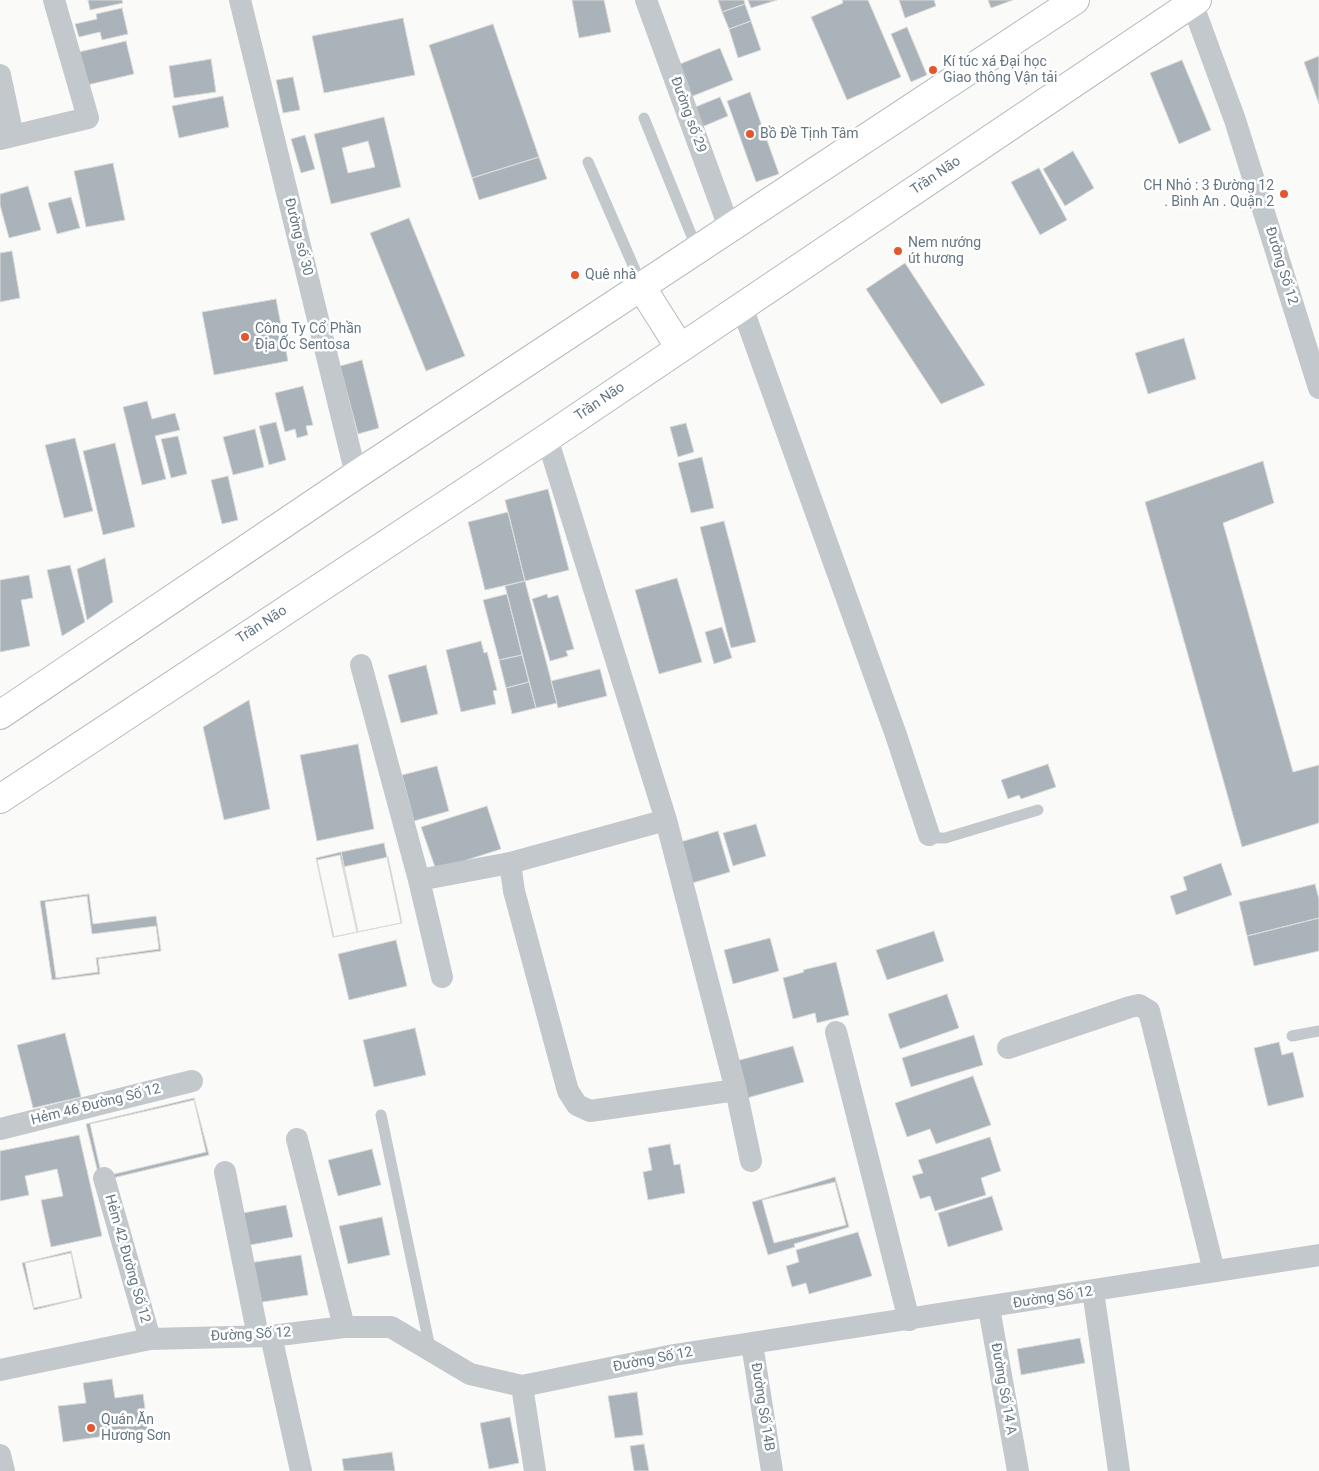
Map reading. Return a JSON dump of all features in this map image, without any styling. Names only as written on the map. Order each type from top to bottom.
[{"type":"main road","points":[[0,715],[356,475],[1076,0]]},
{"type":"main road","name":"Trần Não","points":[[0,799],[547,438],[1194,2]]},
{"type":"main road","points":[[642,288],[680,348]]},
{"type":"street","points":[[0,75],[7,137],[88,118],[54,0]]},
{"type":"street","name":"Đường số 30","points":[[240,0],[356,475]]},
{"type":"street","name":"Đường số 29","points":[[646,0],[730,230]]},
{"type":"street","name":"Đường Số 12","points":[[1194,2],[1235,120],[1319,388]]},
{"type":"street","points":[[742,306],[896,734],[929,835]]},
{"type":"street","points":[[547,438],[666,820],[736,1090],[751,1161]]},
{"type":"street","points":[[361,665],[442,977]]},
{"type":"street","points":[[418,880],[510,862],[666,820]]},
{"type":"street","points":[[510,862],[514,890],[568,1091],[577,1105],[590,1111],[736,1090]]},
{"type":"street","points":[[1008,1048],[1130,1007],[1139,1006],[1148,1011],[1214,1272]]},
{"type":"street","points":[[836,1032],[909,1320]]},
{"type":"street","name":"Hẻm 46 Đường Số 12","points":[[0,1129],[192,1081]]},
{"type":"street","points":[[297,1139],[344,1327]]},
{"type":"street","points":[[225,1172],[265,1336],[301,1471]]},
{"type":"street","name":"Hẻm 42 Đường Số 12","points":[[104,1178],[150,1339]]},
{"type":"street","name":"Đường Số 12","points":[[0,1370],[150,1339],[265,1336],[344,1327],[391,1327],[430,1352],[470,1374],[522,1386],[674,1356],[989,1308],[1319,1254]]},
{"type":"street","points":[[1093,1291],[1119,1471]]},
{"type":"street","name":"Đường Số 14 A","points":[[989,1308],[1018,1471]]},
{"type":"street","name":"Đường Số 14B","points":[[752,1344],[772,1471]]},
{"type":"street","points":[[522,1386],[535,1471]]},
{"type":"street","points":[[0,1455],[4,1471]]},
{"type":"lane","points":[[644,118],[698,251]]},
{"type":"lane","points":[[588,162],[642,288]]},
{"type":"lane","points":[[929,835],[934,838],[945,838],[1038,810]]},
{"type":"lane","points":[[1292,1036],[1319,1031]]},
{"type":"lane","points":[[381,1115],[430,1352]]},
{"type":"building","points":[[88,0],[122,0],[123,3],[90,10]]},
{"type":"building","points":[[572,0],[604,0],[611,32],[579,38]]},
{"type":"building","points":[[718,0],[744,0],[745,4],[722,12]]},
{"type":"building","points":[[748,0],[777,0],[751,8]]},
{"type":"building","points":[[842,0],[868,0],[901,77],[847,100],[811,17],[843,3]]},
{"type":"building","points":[[899,0],[934,0],[936,6],[905,18]]},
{"type":"building","points":[[988,0],[1013,0],[991,8]]},
{"type":"building","points":[[745,4],[751,21],[729,29],[722,12]]},
{"type":"building","points":[[122,8],[128,34],[102,40],[100,32],[79,37],[75,24],[97,19],[96,14]]},
{"type":"building","points":[[403,18],[415,75],[324,93],[312,36]]},
{"type":"building","points":[[751,21],[761,50],[738,58],[729,29]]},
{"type":"building","points":[[493,24],[539,157],[472,178],[429,45]]},
{"type":"building","points":[[907,27],[927,75],[911,82],[891,34]]},
{"type":"building","points":[[126,41],[134,74],[87,85],[79,52]]},
{"type":"building","points":[[720,48],[733,80],[688,98],[675,66]]},
{"type":"building","points":[[1319,56],[1319,104],[1304,62]]},
{"type":"building","points":[[211,59],[216,92],[174,98],[169,66]]},
{"type":"building","points":[[1182,60],[1211,130],[1179,144],[1150,73]]},
{"type":"building","points":[[293,77],[300,110],[283,113],[276,80]]},
{"type":"building","points":[[750,92],[779,174],[756,182],[727,101]]},
{"type":"building","points":[[223,96],[229,127],[179,138],[172,106]]},
{"type":"building","points":[[720,97],[728,116],[697,129],[688,110]]},
{"type":"building","points":[[384,117],[401,187],[331,204],[314,134]],"holes":[[[368,141],[375,167],[348,173],[342,148]]]},
{"type":"building","points":[[305,135],[315,169],[301,173],[291,139]]},
{"type":"building","points":[[1073,151],[1094,188],[1065,206],[1043,169]]},
{"type":"building","points":[[539,157],[547,179],[479,200],[472,178]]},
{"type":"building","points":[[113,163],[125,220],[86,227],[74,171]]},
{"type":"building","points":[[1039,168],[1067,220],[1040,235],[1011,182]]},
{"type":"building","points":[[28,186],[41,230],[9,238],[0,205],[0,194]]},
{"type":"building","points":[[71,197],[80,228],[57,234],[48,203]]},
{"type":"building","points":[[409,218],[465,356],[426,371],[370,233]]},
{"type":"building","points":[[12,251],[20,298],[0,302],[0,253]]},
{"type":"building","points":[[905,263],[985,385],[941,404],[866,289]]},
{"type":"building","name":"Công Ty Cổ Phần Địa Ốc Sentosa","points":[[276,299],[288,361],[214,375],[202,312]]},
{"type":"building","points":[[1184,338],[1196,379],[1148,394],[1135,353]]},
{"type":"building","points":[[362,360],[379,428],[358,434],[340,366]]},
{"type":"building","points":[[303,386],[313,425],[306,426],[308,435],[297,438],[295,429],[285,432],[275,393]]},
{"type":"building","points":[[147,401],[152,419],[175,413],[180,430],[155,436],[166,479],[142,485],[123,407]]},
{"type":"building","points":[[276,422],[286,460],[269,465],[259,426]]},
{"type":"building","points":[[686,423],[694,452],[678,457],[670,427]]},
{"type":"building","points":[[255,429],[264,467],[233,475],[223,437]]},
{"type":"building","points":[[178,436],[187,474],[171,478],[161,439]]},
{"type":"building","points":[[75,438],[93,511],[64,518],[45,445]]},
{"type":"building","points":[[115,443],[135,527],[103,535],[83,451]]},
{"type":"building","points":[[702,457],[714,508],[691,513],[678,463]]},
{"type":"building","points":[[1263,461],[1274,503],[1223,523],[1293,772],[1319,765],[1319,823],[1242,847],[1145,502]]},
{"type":"building","points":[[228,476],[238,520],[222,524],[211,480]]},
{"type":"building","points":[[548,489],[569,570],[525,581],[505,500]]},
{"type":"building","points":[[508,512],[525,581],[485,590],[468,522]]},
{"type":"building","points":[[724,521],[756,642],[731,648],[700,527]]},
{"type":"building","points":[[105,558],[113,602],[87,620],[77,569]]},
{"type":"building","points":[[70,565],[85,622],[62,636],[47,570]]},
{"type":"building","points":[[29,575],[33,598],[21,600],[30,646],[0,652],[0,580]]},
{"type":"building","points":[[677,578],[702,662],[659,674],[635,590]]},
{"type":"building","points":[[525,581],[557,703],[536,708],[505,586]]},
{"type":"building","points":[[507,594],[522,655],[499,660],[483,600]]},
{"type":"building","points":[[547,594],[548,598],[558,595],[574,649],[566,651],[568,656],[550,661],[532,599]]},
{"type":"building","points":[[722,627],[732,658],[714,664],[705,632]]},
{"type":"building","points":[[481,641],[484,653],[487,652],[497,690],[493,691],[496,704],[461,712],[446,650]]},
{"type":"building","points":[[522,655],[529,682],[506,688],[499,660]]},
{"type":"building","points":[[426,665],[438,714],[401,723],[388,675]]},
{"type":"building","points":[[600,669],[607,696],[558,708],[551,681]]},
{"type":"building","points":[[529,682],[536,708],[512,714],[506,688]]},
{"type":"building","points":[[249,700],[270,809],[224,820],[203,727]]},
{"type":"building","points":[[358,744],[374,829],[317,841],[300,755]]},
{"type":"building","points":[[1048,764],[1056,787],[1021,799],[1019,795],[1008,799],[1001,780]]},
{"type":"building","points":[[437,766],[449,811],[414,821],[402,775]]},
{"type":"building","points":[[487,806],[501,849],[436,870],[421,827]]},
{"type":"building","points":[[756,824],[766,856],[733,866],[723,833]]},
{"type":"building","points":[[718,831],[730,872],[689,884],[677,843]]},
{"type":"building","points":[[384,843],[401,923],[358,932],[341,852]]},
{"type":"building","points":[[341,852],[358,932],[333,937],[316,858]]},
{"type":"building","points":[[340,855],[357,932],[334,937],[317,860]]},
{"type":"building","points":[[388,857],[402,923],[357,932],[343,867]]},
{"type":"building","points":[[1221,863],[1232,895],[1176,915],[1170,896],[1187,890],[1183,877]]},
{"type":"building","points":[[1315,884],[1319,899],[1319,918],[1247,936],[1239,902]]},
{"type":"building","points":[[89,894],[93,924],[156,916],[161,951],[98,959],[100,974],[52,980],[40,901]]},
{"type":"building","points":[[87,896],[92,934],[156,926],[159,949],[96,958],[98,972],[56,978],[45,902]]},
{"type":"building","points":[[1319,918],[1319,951],[1254,966],[1247,936]]},
{"type":"building","points":[[934,931],[944,961],[887,980],[876,950]]},
{"type":"building","points":[[770,938],[779,971],[733,984],[724,950]]},
{"type":"building","points":[[396,940],[407,986],[349,1000],[338,954]]},
{"type":"building","points":[[836,962],[849,1015],[817,1023],[815,1013],[793,1019],[783,978],[804,972],[803,970]]},
{"type":"building","points":[[947,994],[959,1028],[900,1049],[888,1014]]},
{"type":"building","points":[[415,1028],[426,1075],[374,1087],[363,1040]]},
{"type":"building","points":[[65,1033],[81,1097],[33,1108],[17,1045]]},
{"type":"building","points":[[974,1035],[983,1065],[911,1087],[902,1058]]},
{"type":"building","points":[[1279,1042],[1282,1055],[1293,1052],[1304,1097],[1268,1106],[1254,1048]]},
{"type":"building","points":[[793,1046],[804,1082],[747,1098],[736,1061]]},
{"type":"building","points":[[973,1076],[991,1125],[936,1144],[930,1129],[907,1137],[895,1103]]},
{"type":"building","points":[[194,1098],[209,1155],[100,1181],[86,1124]]},
{"type":"building","points":[[194,1100],[206,1152],[102,1177],[90,1124]]},
{"type":"building","points":[[79,1135],[102,1236],[51,1247],[41,1200],[63,1196],[57,1169],[25,1176],[29,1195],[0,1201],[0,1151]]},
{"type":"building","points":[[990,1137],[1001,1171],[981,1178],[986,1195],[935,1211],[930,1196],[920,1199],[912,1176],[923,1173],[918,1160]]},
{"type":"building","points":[[670,1144],[674,1165],[680,1164],[685,1193],[648,1200],[643,1172],[652,1170],[648,1148]]},
{"type":"building","points":[[372,1149],[381,1185],[338,1196],[328,1160]]},
{"type":"building","points":[[835,1177],[849,1227],[794,1244],[795,1247],[768,1255],[752,1202]]},
{"type":"building","points":[[835,1182],[846,1225],[774,1243],[762,1200]]},
{"type":"building","points":[[992,1196],[1003,1230],[948,1247],[938,1213]]},
{"type":"building","points":[[286,1205],[293,1237],[245,1246],[238,1214]]},
{"type":"building","points":[[382,1217],[390,1255],[348,1264],[339,1226]]},
{"type":"building","points":[[858,1232],[872,1276],[809,1294],[806,1283],[792,1287],[786,1266],[799,1262],[796,1250]]},
{"type":"building","points":[[71,1251],[82,1298],[34,1310],[22,1263]]},
{"type":"building","points":[[71,1253],[80,1298],[34,1308],[25,1263]]},
{"type":"building","points":[[301,1255],[308,1295],[256,1303],[249,1263]]},
{"type":"building","points":[[1080,1338],[1085,1363],[1021,1375],[1017,1349]]},
{"type":"building","points":[[112,1379],[115,1398],[143,1394],[148,1430],[63,1442],[58,1406],[86,1403],[83,1383]]},
{"type":"building","points":[[637,1392],[643,1435],[615,1438],[608,1396]]},
{"type":"building","points":[[510,1417],[519,1463],[489,1469],[480,1423]]},
{"type":"building","points":[[644,1444],[649,1471],[634,1471],[630,1446]]},
{"type":"building","points":[[392,1452],[395,1471],[344,1471],[342,1459]]},
{"type":"place","name":"Kí túc xá Đại học Giao thông Vận tải","points":[[933,70]]},
{"type":"place","name":"Bồ Đề Tịnh Tâm","points":[[750,134]]},
{"type":"place","name":"CH Nhỏ : 3 Đường 12 . Bình An . Quận 2","points":[[1284,194]]},
{"type":"place","name":"Nem nướng út hương","points":[[898,251]]},
{"type":"place","name":"Quê nhà","points":[[575,275]]},
{"type":"place","name":"Công Ty Cổ Phần Địa Ốc Sentosa","points":[[245,337]]},
{"type":"place","name":"Quán Ăn Hương Sơn","points":[[91,1428]]}]
